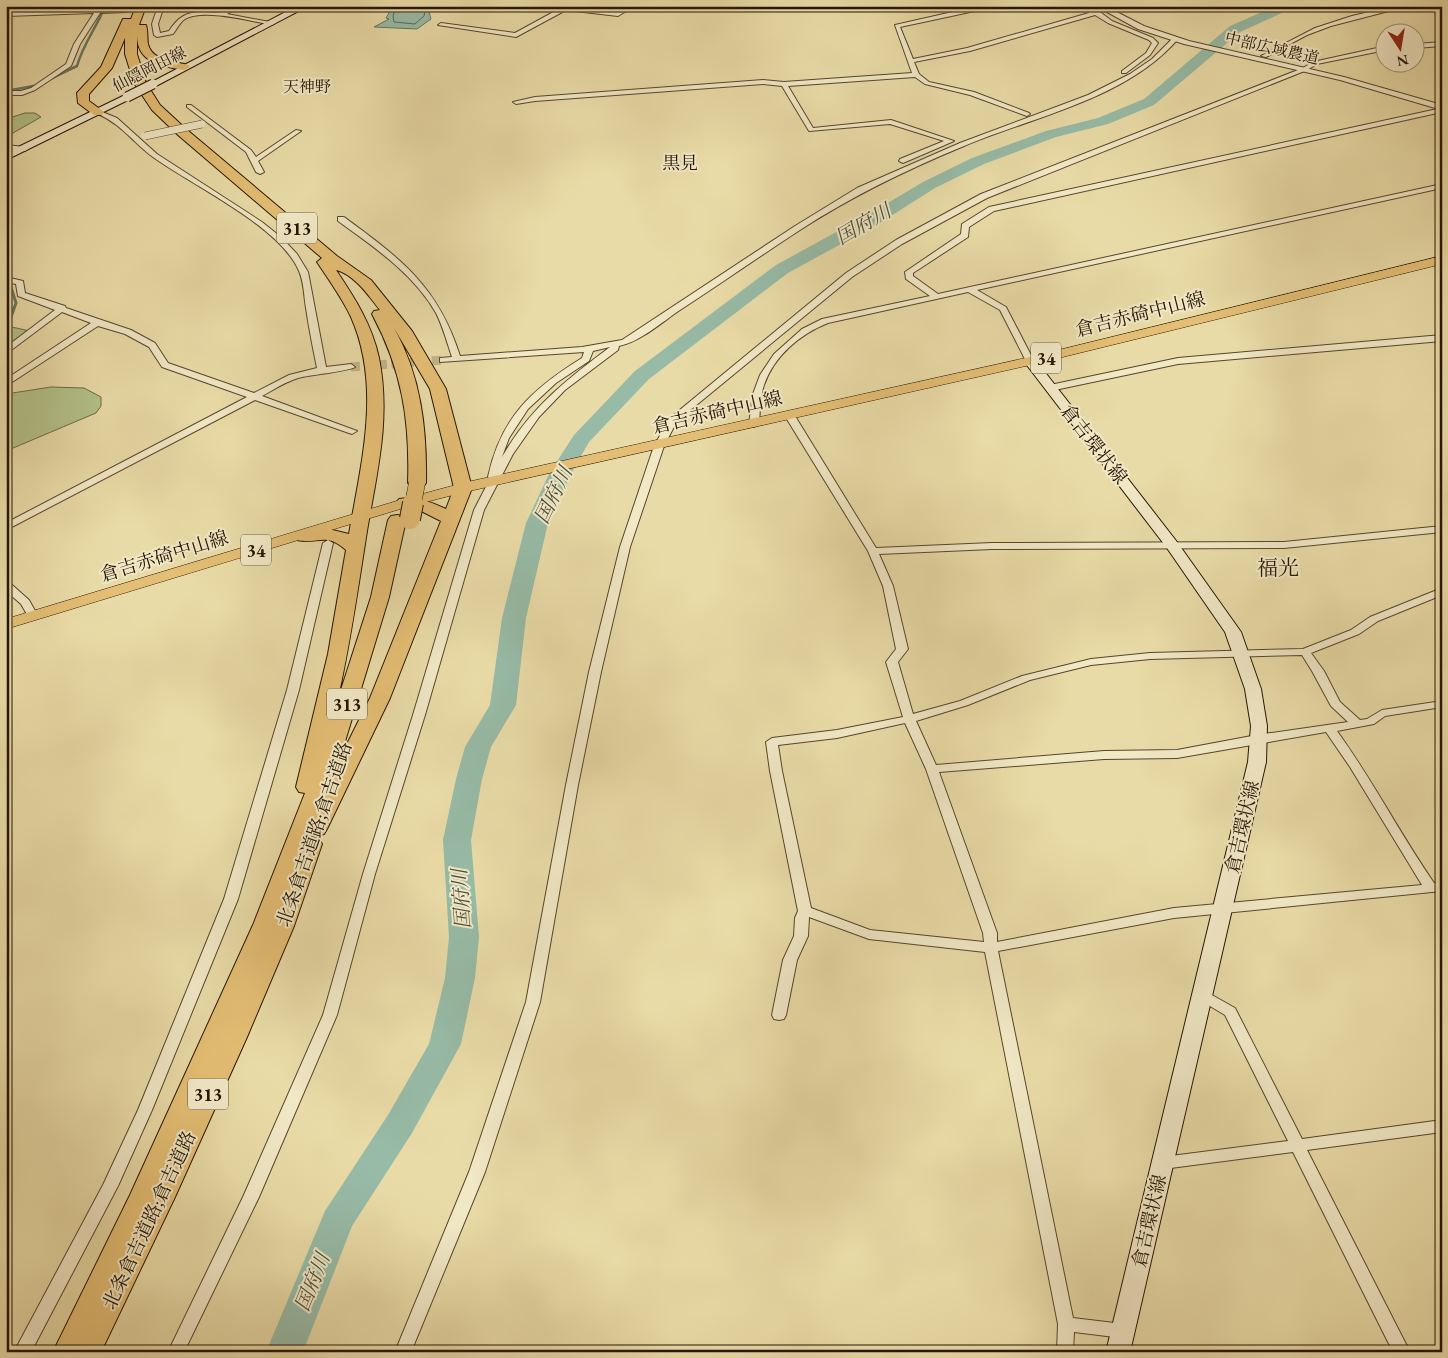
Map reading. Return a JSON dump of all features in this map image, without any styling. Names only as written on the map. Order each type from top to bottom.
[{"type":"highway","name":"北条倉吉道路;倉吉道路","points":[[86,1352],[161,1197],[282,926],[357,712],[389,607],[410,483],[400,384],[392,357],[368,311],[330,261],[156,107],[140,82],[131,54],[130,40],[132,28],[140,6]]},
{"type":"highway","points":[[156,8],[142,28],[142,49],[150,57],[158,61],[184,67]]},
{"type":"highway","name":"北条倉吉道路;倉吉道路","points":[[130,11],[124,40],[128,72],[149,108],[175,133],[330,261]]},
{"type":"highway","points":[[98,112],[84,103],[83,93],[106,68],[130,11]]},
{"type":"highway","points":[[316,829],[380,698],[463,488],[438,389],[407,334],[366,283],[330,261]]},
{"type":"highway","points":[[282,883],[326,711],[338,654],[354,547],[372,459],[376,426],[376,394],[372,360],[359,319],[330,261]]},
{"type":"highway","points":[[404,514],[422,505],[440,511],[451,520]]},
{"type":"highway","name":"北条倉吉道路;倉吉道路","points":[[68,1352],[144,1195],[266,925],[345,713],[404,514]]},
{"type":"highway","points":[[303,536],[331,533],[344,538],[354,547]]},
{"type":"main road","name":"仙隠岡田線","points":[[6,158],[304,6]]},
{"type":"main road","name":"倉吉赤碕中山線","points":[[6,624],[303,536],[360,517],[404,514],[463,488],[1030,362],[1442,260]]},
{"type":"main road","name":"倉吉環状線","points":[[1030,362],[1172,545],[1232,632],[1242,654],[1253,688],[1258,726],[1257,762],[1118,1352]]},
{"type":"street","points":[[44,14],[51,6]]},
{"type":"street","points":[[220,15],[237,6]]},
{"type":"street","points":[[551,6],[618,14],[631,6]]},
{"type":"street","points":[[1008,6],[1001,9],[984,7],[897,25],[916,75],[927,83],[972,93],[1027,114]]},
{"type":"street","points":[[1264,56],[1322,27],[1405,6]]},
{"type":"street","points":[[156,8],[155,24],[157,35],[171,33],[176,23],[187,15],[201,13],[272,23]]},
{"type":"street","points":[[441,25],[516,35],[564,8]]},
{"type":"street","points":[[911,61],[968,50],[1092,14],[1093,8]]},
{"type":"street","points":[[847,198],[847,189],[923,151],[1068,99],[1123,72],[1148,54],[1155,43],[1151,39],[1110,22],[1093,8]]},
{"type":"street","name":"中部広域農道","points":[[1093,8],[1175,39],[1380,87],[1442,109]]},
{"type":"street","points":[[6,93],[22,93],[33,89],[70,65],[77,44],[99,9]]},
{"type":"street","points":[[6,14],[44,14],[99,9],[130,11]]},
{"type":"street","points":[[444,360],[589,349],[625,342],[847,198],[920,162],[1090,96],[1132,75],[1154,60],[1175,39]]},
{"type":"street","points":[[1426,45],[1442,44]]},
{"type":"street","points":[[403,1352],[476,1172],[533,1002],[572,785],[595,672],[625,547],[653,447],[673,420],[849,275],[899,242],[984,196],[1315,63],[1376,50]]},
{"type":"street","points":[[516,102],[763,82],[784,84],[916,75]]},
{"type":"street","points":[[784,84],[811,130],[891,122],[918,132],[951,140]]},
{"type":"street","points":[[190,106],[206,123],[249,151],[260,172]]},
{"type":"street","points":[[936,296],[909,277],[909,272],[965,235],[966,226],[992,209],[1442,109]]},
{"type":"street","points":[[98,112],[112,116],[155,154],[256,221],[289,247],[301,264],[304,272],[322,370]]},
{"type":"street","points":[[135,138],[206,123]]},
{"type":"street","points":[[254,160],[298,131]]},
{"type":"street","points":[[920,162],[929,153],[951,140]]},
{"type":"street","points":[[6,147],[25,149]]},
{"type":"street","points":[[754,424],[760,386],[770,366],[802,334],[825,321],[1442,186]]},
{"type":"street","points":[[342,220],[380,247],[404,269],[422,290],[438,311],[458,359]]},
{"type":"street","points":[[6,279],[20,282],[21,294],[62,308],[96,323],[128,332],[152,345],[165,365],[352,432]]},
{"type":"street","points":[[969,289],[1003,309],[1030,362]]},
{"type":"street","points":[[6,351],[62,308]]},
{"type":"street","points":[[6,383],[96,323]]},
{"type":"street","points":[[1050,388],[1178,361],[1442,338]]},
{"type":"street","points":[[176,1352],[251,1197],[330,1015],[369,874],[419,715],[479,510],[500,480],[521,433],[546,402],[615,348],[614,344]]},
{"type":"street","points":[[500,480],[496,456],[506,434],[532,396],[562,373],[586,358],[589,349]]},
{"type":"street","points":[[6,527],[292,377],[322,370],[351,367]]},
{"type":"street","points":[[790,416],[873,551],[888,586],[902,649],[892,662],[909,718],[932,769],[990,933],[991,948],[1066,1324],[1064,1352]]},
{"type":"street","points":[[873,551],[992,546],[1284,545],[1442,529]]},
{"type":"street","points":[[22,1352],[118,1170],[145,1110],[231,899],[293,690],[328,543]]},
{"type":"street","points":[[6,585],[25,602],[33,616]]},
{"type":"street","points":[[779,1015],[790,960],[801,936],[802,918],[805,911],[776,771],[772,742],[837,734],[909,718],[964,703],[1026,678],[1091,662],[1150,656],[1305,652],[1355,632],[1374,619],[1442,591]]},
{"type":"street","points":[[1305,652],[1318,671],[1335,704],[1357,724]]},
{"type":"street","points":[[932,769],[1104,755],[1177,754],[1257,739],[1370,722],[1382,713],[1442,704]]},
{"type":"street","points":[[1329,728],[1346,750],[1406,853],[1436,888]]},
{"type":"street","points":[[805,911],[869,934],[991,948],[1174,912],[1436,888]]},
{"type":"street","points":[[1203,996],[1230,1012],[1402,1352]]},
{"type":"street","points":[[1163,1163],[1442,1126]]},
{"type":"street","points":[[1066,1324],[1123,1331]]},
{"type":"green space","points":[[25,113],[35,113],[41,117],[6,137],[6,119]]},
{"type":"green space","points":[[11,310],[7,326],[30,331],[6,349],[6,313]]},
{"type":"green space","points":[[51,387],[84,388],[101,397],[101,406],[96,413],[6,451],[6,394]]},
{"type":"water","points":[[393,6],[431,6],[429,12],[431,19],[417,29],[374,27],[389,19],[386,18]]},
{"type":"waterway","points":[[52,78],[77,66],[105,6]]},
{"type":"waterway","name":"国府川","points":[[284,1352],[337,1221],[400,1124],[445,1044],[460,978],[464,937],[457,840],[469,779],[478,747],[503,705],[514,618],[537,523],[561,472],[581,439],[642,375],[782,269],[877,217],[929,185],[978,161],[1051,134],[1103,121],[1149,102],[1235,29],[1281,9],[1301,6]]},
{"type":"waterway","points":[[6,91],[39,85]]},
{"type":"waterway","points":[[6,282],[10,284],[16,303],[6,331]]},
{"type":"tunnel","points":[[126,10],[155,9]]},
{"type":"tunnel","points":[[351,367],[443,360]]},
{"type":"district","name":"天神野","points":[[307,86]]},
{"type":"district","name":"黒見","points":[[680,162]]},
{"type":"district","name":"福光","points":[[1278,567]]}]
